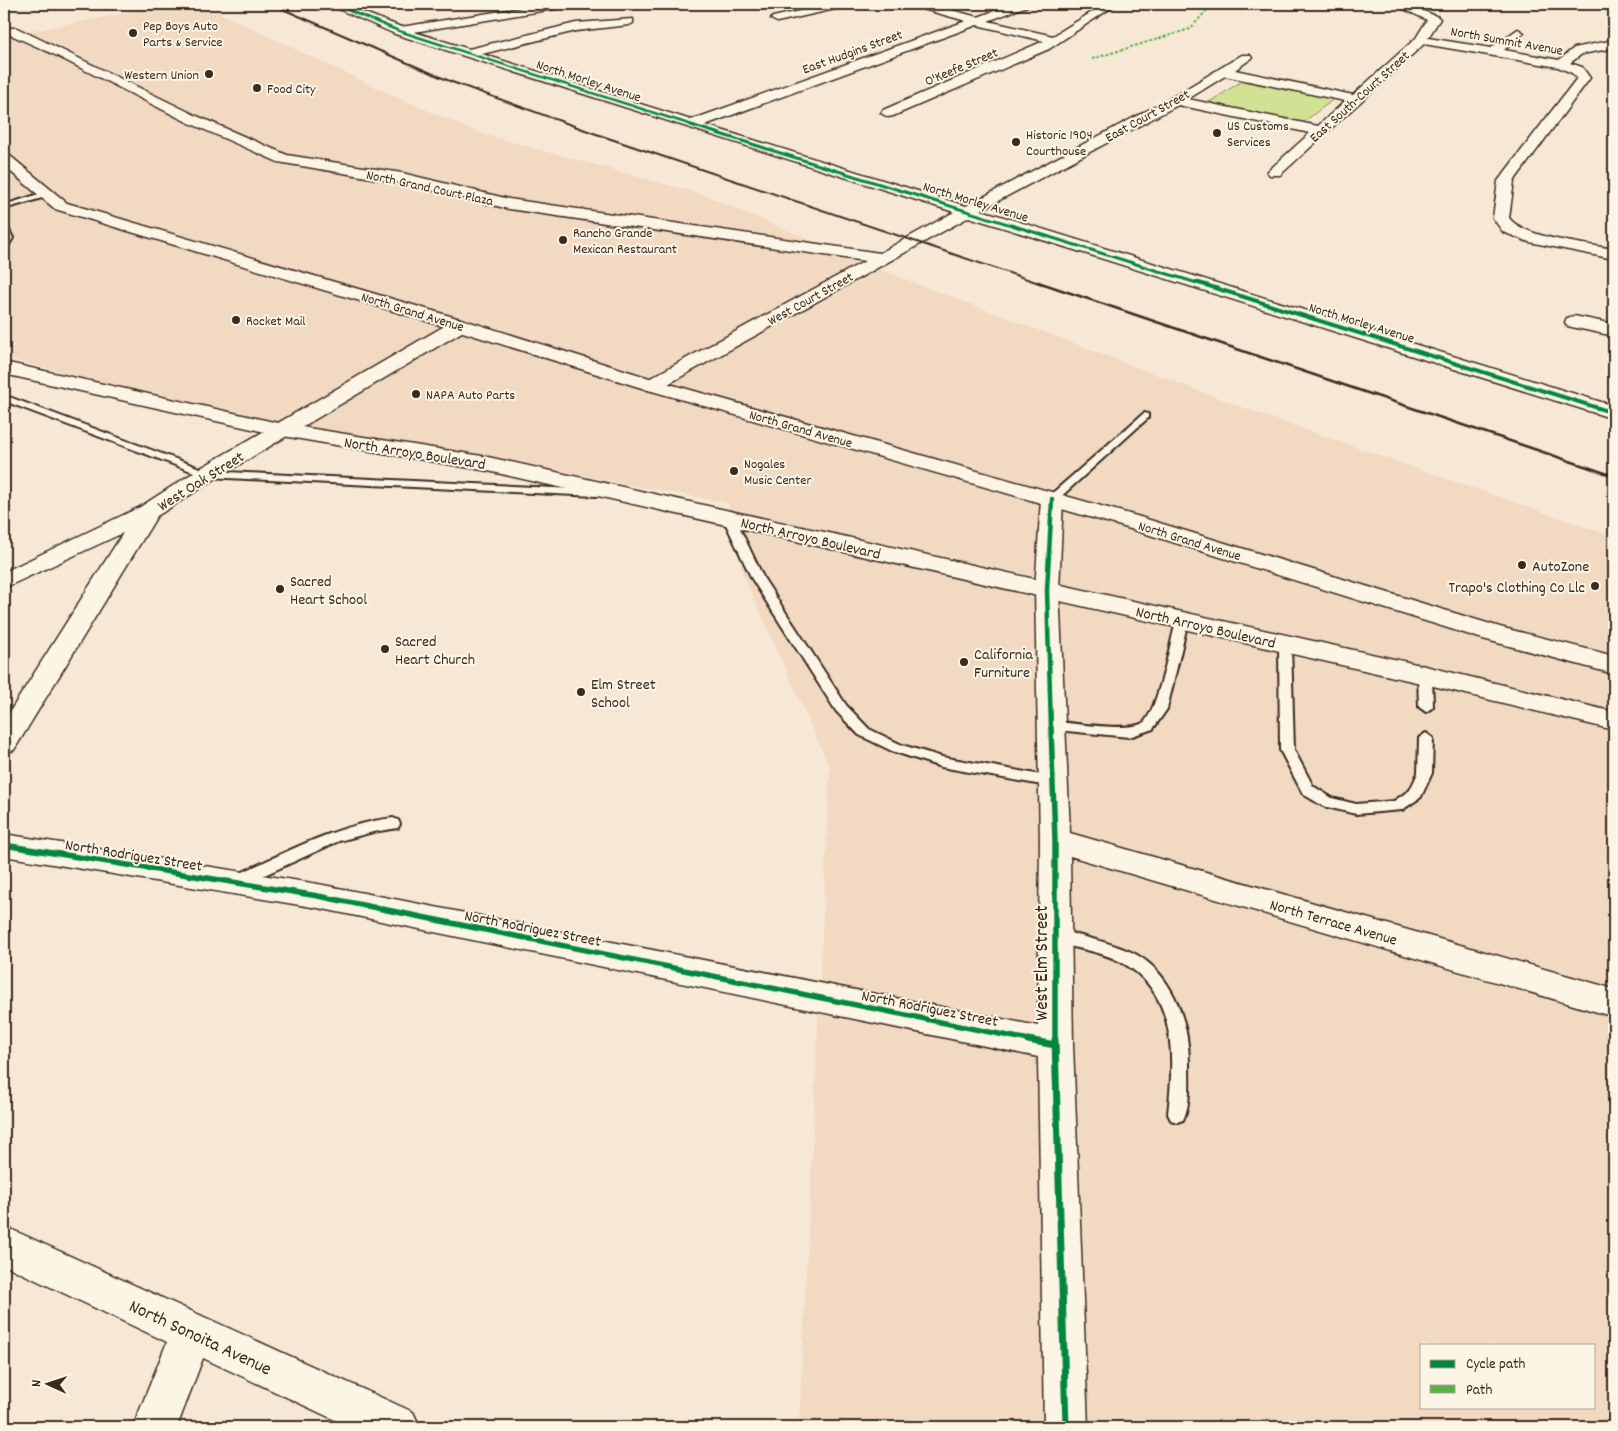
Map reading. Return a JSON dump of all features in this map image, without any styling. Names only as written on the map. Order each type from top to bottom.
[{"type":"street","name":"North Morley Avenue","points":[[333,4],[400,31],[691,125],[1614,413]]},
{"type":"street","points":[[400,31],[566,4]]},
{"type":"street","points":[[776,19],[845,4]]},
{"type":"street","points":[[916,4],[976,20],[1050,44]]},
{"type":"street","name":"East Hudgins Street","points":[[691,125],[1023,4]]},
{"type":"street","name":"O'Keefe Street","points":[[888,113],[1050,44],[1112,4]]},
{"type":"street","name":"East South-Court Street","points":[[1275,172],[1420,40],[1434,19],[1398,4]]},
{"type":"street","points":[[540,12],[576,27]]},
{"type":"street","points":[[469,53],[576,27],[629,22]]},
{"type":"street","name":"North Grand Court Plaza","points":[[4,32],[13,31],[57,51],[192,119],[283,159],[402,178],[509,204],[881,258]]},
{"type":"street","points":[[1494,52],[1518,32]]},
{"type":"street","name":"North Summit Avenue","points":[[1420,40],[1561,64],[1576,70],[1584,78],[1506,181],[1501,218],[1509,229],[1535,238],[1614,254]]},
{"type":"street","points":[[1561,64],[1578,51],[1614,44]]},
{"type":"street","name":"East Court Street","points":[[968,211],[1176,101],[1246,58]]},
{"type":"street","points":[[1223,72],[1355,100]]},
{"type":"street","points":[[1176,101],[1321,131]]},
{"type":"street","name":"North Grand Avenue","points":[[4,158],[61,206],[460,325],[652,385],[1052,500],[1492,633],[1614,665]]},
{"type":"street","name":"West Court Street","points":[[652,385],[968,211]]},
{"type":"street","points":[[1574,322],[1614,330]]},
{"type":"street","name":"West Oak Street","points":[[4,743],[148,512],[207,474],[460,325]]},
{"type":"street","name":"North Arroyo Boulevard","points":[[4,368],[282,430],[488,464],[1425,675],[1614,721]]},
{"type":"street","name":"West Elm Street","points":[[1052,500],[1047,590],[1053,782],[1055,1045],[1066,1427]]},
{"type":"street","points":[[4,581],[148,512]]},
{"type":"street","name":"North Terrace Avenue","points":[[1054,840],[1614,1002]]},
{"type":"street","name":"North Rodriguez Street","points":[[4,845],[318,896],[1055,1045]]},
{"type":"street","name":"North Sonoita Avenue","points":[[4,1245],[398,1427]]},
{"type":"street","points":[[155,1427],[192,1332]]},
{"type":"lane","points":[[4,207],[46,194]]},
{"type":"lane","points":[[4,228],[9,238],[4,246]]},
{"type":"lane","points":[[4,398],[207,474],[374,480],[623,494]]},
{"type":"lane","points":[[1052,500],[1144,416]]},
{"type":"lane","points":[[730,518],[758,579],[841,708],[864,732],[897,748],[940,762],[1053,782]]},
{"type":"lane","points":[[1051,726],[1129,732],[1148,726],[1160,710],[1182,621]]},
{"type":"lane","points":[[1285,644],[1287,750],[1308,790],[1328,802],[1356,809],[1397,806],[1416,793],[1425,773],[1426,738]]},
{"type":"lane","points":[[1425,675],[1426,707]]},
{"type":"lane","points":[[236,883],[340,834],[371,825],[393,824]]},
{"type":"lane","points":[[1054,936],[1126,957],[1153,977],[1172,1005],[1179,1036],[1181,1079],[1177,1114]]},
{"type":"shaded area","points":[[173,4],[201,4],[390,94],[479,133],[704,195],[896,276],[1255,412],[1614,537],[1614,1427],[799,1427],[830,768],[742,572],[728,503],[421,446],[228,413],[4,358],[4,33],[42,29]]},
{"type":"green space","points":[[1242,81],[1334,99],[1302,123],[1208,103]]},
{"type":"railway","points":[[271,4],[452,82],[602,136],[1042,284]]},
{"type":"railway","points":[[1038,282],[1614,476]]},
{"type":"marked path","points":[[1092,59],[1190,29],[1206,11],[1209,4]]},
{"type":"cycle path","points":[[333,4],[399,31],[691,125],[1614,413]]},
{"type":"cycle path","points":[[1052,499],[1047,590],[1055,840],[1055,1045],[1066,1427]]},
{"type":"cycle path","points":[[4,845],[318,896],[1055,1045]]},
{"type":"place","name":"Pep Boys Auto Parts & Service","points":[[133,33]]},
{"type":"place","name":"Western Union","points":[[209,74]]},
{"type":"place","name":"Food City","points":[[257,88]]},
{"type":"place","name":"US Customs Services","points":[[1217,133]]},
{"type":"place","name":"Historic 1904 Courthouse","points":[[1016,142]]},
{"type":"place","name":"Rancho Grande Mexican Restaurant","points":[[563,240]]},
{"type":"place","name":"Rocket Mail","points":[[236,320]]},
{"type":"place","name":"NAPA Auto Parts","points":[[416,394]]},
{"type":"place","name":"Nogales Music Center","points":[[734,471]]},
{"type":"place","name":"AutoZone","points":[[1522,565]]},
{"type":"place","name":"Trapo's Clothing Co Llc","points":[[1595,586]]},
{"type":"place","name":"Sacred Heart School","points":[[280,589]]},
{"type":"place","name":"Sacred Heart Church","points":[[385,649]]},
{"type":"place","name":"California Furniture","points":[[964,662]]},
{"type":"place","name":"Elm Street School","points":[[581,692]]}]
